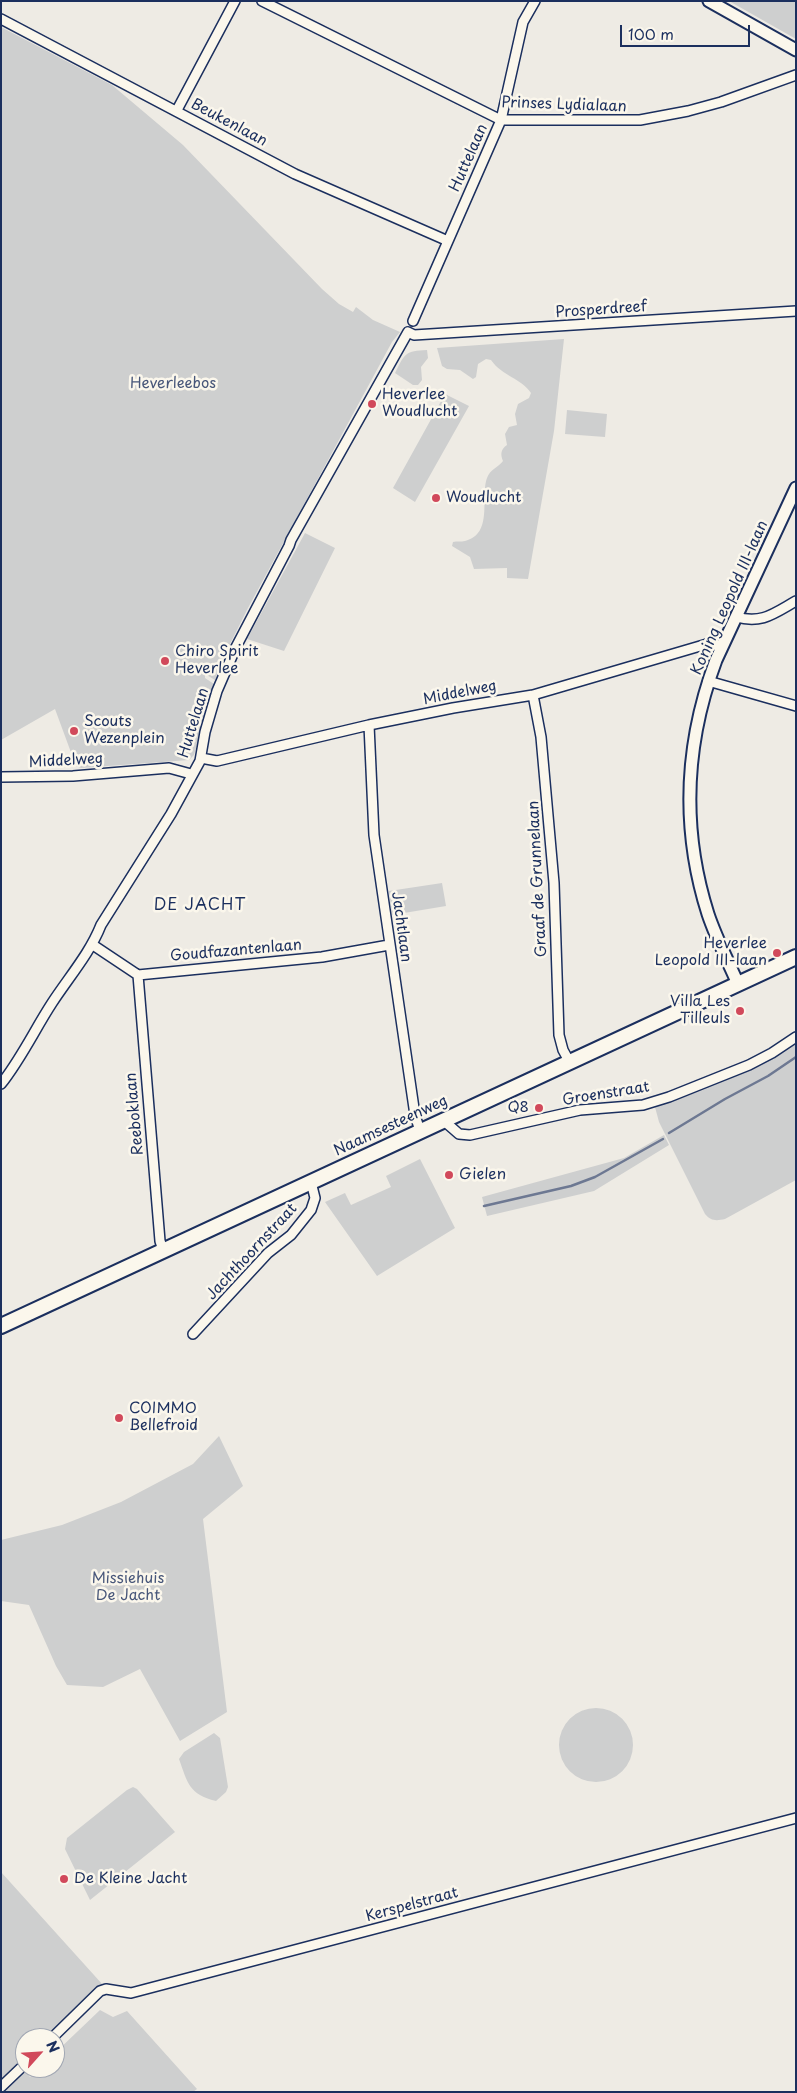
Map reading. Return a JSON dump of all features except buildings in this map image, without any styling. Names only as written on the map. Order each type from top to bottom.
[{"type":"main road","name":"Naamsesteenweg","points":[[1,1326],[796,957]]},
{"type":"street","points":[[177,110],[236,1]]},
{"type":"street","name":"Prinses Lydialaan","points":[[262,1],[501,120],[640,120],[712,104],[796,75]]},
{"type":"street","name":"Huttelaan","points":[[412,321],[501,120],[523,22],[535,1]]},
{"type":"street","points":[[709,1],[796,50]]},
{"type":"street","name":"Beukenlaan","points":[[1,18],[326,189],[448,241]]},
{"type":"street","name":"Prosperdreef","points":[[408,332],[414,335],[796,311]]},
{"type":"street","name":"Huttelaan","points":[[1,1084],[36,1033],[50,1005],[93,945],[101,925],[171,814],[200,758],[205,732],[217,691],[236,647],[291,540],[408,332]]},
{"type":"street","name":"Koning Leopold III-laan","points":[[738,984],[709,916],[694,858],[690,808],[691,756],[708,681],[722,646],[796,488]]},
{"type":"street","points":[[736,617],[750,621],[758,620],[796,602]]},
{"type":"street","name":"Middelweg","points":[[200,758],[217,761],[369,725],[533,695],[707,644],[722,646]]},
{"type":"street","points":[[708,681],[796,706]]},
{"type":"street","name":"Graaf de Grunnelaan","points":[[533,695],[541,738],[554,883],[559,1035],[563,1050],[569,1061]]},
{"type":"street","name":"Jachtlaan","points":[[369,725],[374,834],[415,1115],[420,1131]]},
{"type":"street","name":"Middelweg","points":[[1,777],[73,776],[169,768],[191,774]]},
{"type":"street","points":[[93,945],[138,975]]},
{"type":"street","name":"Goudfazantenlaan","points":[[138,975],[322,958],[389,945]]},
{"type":"street","name":"Reeboklaan","points":[[138,975],[160,1241],[163,1250]]},
{"type":"street","name":"Groenstraat","points":[[443,1120],[459,1134],[470,1136],[580,1110],[643,1104],[669,1097],[749,1065],[772,1053],[796,1036]]},
{"type":"street","name":"Jachthoornstraat","points":[[193,1334],[268,1253],[290,1235],[311,1210],[315,1198],[311,1182]]},
{"type":"street","name":"Kerspelstraat","points":[[62,2028],[100,1991],[106,1989],[131,1994],[796,1818]]},
{"type":"street","points":[[1,2087],[15,2074]]},
{"type":"green space","points":[[729,1],[796,1],[796,39]]},
{"type":"green space","name":"Heverleebos","points":[[1,27],[112,85],[183,145],[322,289],[339,304],[353,312],[356,307],[373,320],[400,332],[392,342],[248,608],[223,658],[215,680],[205,674],[205,678],[214,684],[194,755],[189,760],[81,768],[76,766],[55,709],[1,740]]},
{"type":"green space","points":[[564,339],[554,431],[528,579],[507,578],[507,568],[474,569],[470,557],[452,546],[453,542],[465,541],[474,537],[480,531],[483,523],[487,478],[503,461],[503,448],[507,445],[505,434],[509,427],[517,425],[515,414],[518,404],[529,398],[531,393],[522,384],[500,370],[491,360],[486,359],[478,364],[476,377],[473,379],[460,370],[447,369],[442,366],[437,348]]},
{"type":"green space","points":[[427,350],[428,358],[421,367],[422,380],[418,385],[413,385],[395,373],[406,354]]},
{"type":"green space","points":[[445,394],[469,406],[415,502],[393,488]]},
{"type":"green space","points":[[567,410],[607,414],[605,437],[565,434]]},
{"type":"green space","points":[[305,533],[335,548],[284,651],[247,639]]},
{"type":"green space","points":[[442,883],[446,906],[392,915],[389,891]]},
{"type":"green space","points":[[796,1042],[796,1180],[725,1219],[712,1219],[705,1214],[659,1122],[655,1107],[728,1080],[763,1063]]},
{"type":"green space","points":[[664,1135],[669,1145],[594,1191],[487,1216],[482,1197],[624,1158]]},
{"type":"green space","points":[[420,1159],[455,1228],[377,1276],[325,1202],[345,1193],[351,1205],[391,1187],[386,1176]]},
{"type":"green space","name":"Missiehuis De Jacht","points":[[219,1436],[243,1486],[203,1519],[227,1712],[180,1741],[140,1669],[103,1687],[67,1685],[56,1666],[29,1605],[1,1601],[1,1540],[62,1525],[121,1502],[193,1464]]},
{"type":"green space","points":[[596,1708],[610,1711],[622,1719],[630,1731],[633,1745],[630,1759],[622,1771],[610,1779],[596,1782],[582,1779],[570,1771],[562,1759],[559,1745],[562,1731],[570,1719],[582,1711]]},
{"type":"green space","points":[[214,1733],[220,1738],[228,1787],[226,1792],[216,1801],[200,1795],[191,1787],[179,1759],[184,1752]]},
{"type":"green space","points":[[133,1787],[137,1789],[175,1832],[90,1900],[65,1849],[67,1838]]},
{"type":"green space","points":[[1,1872],[103,1985],[58,2028],[15,2028],[15,2078],[65,2078],[65,2043],[100,2010],[113,2017],[127,2011],[197,2089],[193,2092],[1,2092]]},
{"type":"waterway","points":[[669,1133],[725,1099],[768,1076],[796,1057]]},
{"type":"waterway","points":[[484,1206],[571,1186],[595,1177],[663,1139]]},
{"type":"place","name":"Heverlee Woudlucht","points":[[372,404]]},
{"type":"place","name":"Woudlucht","points":[[436,498]]},
{"type":"place","name":"Chiro Spirit Heverlee","points":[[165,661]]},
{"type":"place","name":"Scouts Wezenplein","points":[[74,731]]},
{"type":"place","name":"Heverlee Leopold III-laan","points":[[777,953]]},
{"type":"place","name":"Villa Les Tilleuls","points":[[740,1011]]},
{"type":"place","name":"Q8","points":[[539,1108]]},
{"type":"place","name":"Gielen","points":[[449,1175]]},
{"type":"place","name":"COIMMO Bellefroid","points":[[119,1418]]},
{"type":"place","name":"De Kleine Jacht","points":[[64,1879]]},
{"type":"district","name":"DE JACHT","points":[[200,906]]}]
